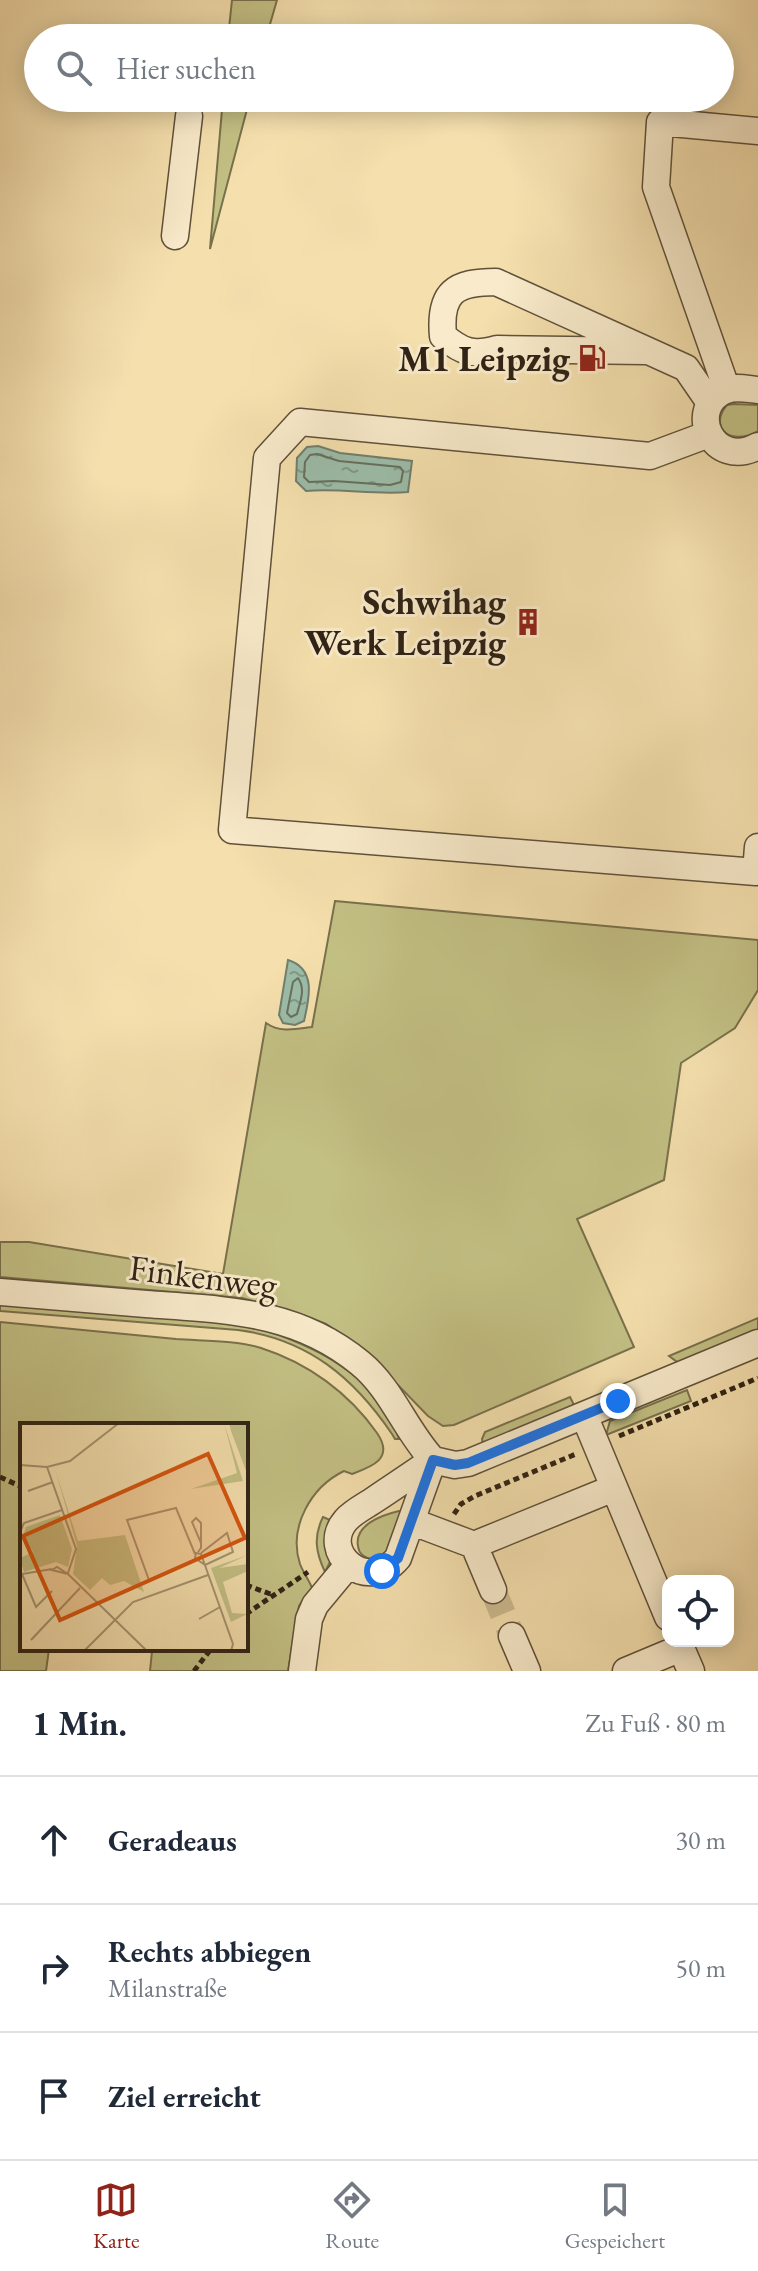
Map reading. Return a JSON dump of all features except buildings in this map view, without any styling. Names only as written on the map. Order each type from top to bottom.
[{"type":"street","points":[[175,236],[189,116]]},
{"type":"street","points":[[719,396],[656,187],[660,122],[758,131]]},
{"type":"street","points":[[646,351],[497,349],[480,354],[461,351],[443,336],[443,304],[452,292],[472,282],[496,282],[686,368],[719,396]]},
{"type":"street","points":[[757,451],[724,449],[709,434],[706,413],[719,396],[758,390]]},
{"type":"street","points":[[709,434],[650,456],[300,422],[267,458],[232,830],[756,872],[758,847]]},
{"type":"street","name":"Finkenweg","points":[[0,1292],[232,1310],[275,1318],[306,1329],[335,1344],[362,1365],[386,1391],[418,1444],[433,1460]]},
{"type":"street","points":[[433,1460],[413,1522],[392,1566],[372,1573],[361,1572],[349,1564],[340,1550],[338,1539],[346,1520],[433,1460],[455,1465],[468,1463],[758,1343]]},
{"type":"street","points":[[584,1415],[662,1603]]},
{"type":"street","points":[[413,1522],[474,1545],[614,1488]]},
{"type":"street","points":[[474,1545],[493,1590]]},
{"type":"street","points":[[302,1671],[309,1619],[315,1605],[349,1564]]},
{"type":"street","points":[[626,1671],[683,1653]]},
{"type":"path","points":[[0,1477],[20,1486]]},
{"type":"path","points":[[248,1613],[313,1568],[329,1588]]},
{"type":"path","points":[[248,1586],[274,1595]]},
{"type":"path","points":[[194,1671],[209,1651]]},
{"type":"shaded area","points":[[232,0],[277,0],[270,24],[229,24]]},
{"type":"shaded area","points":[[222,112],[246,112],[210,249]]},
{"type":"shaded area","points":[[727,405],[758,405],[758,431],[739,437],[725,432],[720,421],[722,413]]},
{"type":"shaded area","points":[[335,901],[758,940],[758,990],[735,1028],[681,1063],[664,1180],[577,1219],[634,1347],[454,1425],[443,1426],[428,1416],[363,1349],[326,1324],[303,1315],[242,1298],[0,1277],[0,1242],[29,1242],[223,1274],[266,1023],[282,1029],[312,1027]]},
{"type":"shaded area","points":[[0,1303],[246,1325],[293,1340],[338,1364],[358,1379],[376,1396],[399,1439],[395,1439],[362,1395],[345,1379],[327,1364],[286,1342],[238,1330],[0,1311]]},
{"type":"shaded area","points":[[758,1318],[758,1331],[680,1364],[669,1356]]},
{"type":"shaded area","points":[[0,1322],[251,1345],[295,1362],[326,1381],[354,1405],[377,1433],[383,1449],[378,1461],[352,1474],[344,1471],[332,1478],[312,1498],[300,1523],[297,1550],[312,1588],[299,1606],[288,1671],[150,1671],[152,1651],[248,1651],[248,1423],[20,1423],[20,1651],[49,1651],[46,1671],[0,1671]]},
{"type":"shaded area","points":[[687,1390],[691,1401],[606,1435],[610,1421]]},
{"type":"shaded area","points":[[570,1397],[575,1407],[483,1446],[485,1432]]},
{"type":"shaded area","points":[[399,1511],[402,1513],[388,1552],[370,1559],[362,1554],[358,1539],[360,1532],[378,1518]]},
{"type":"shaded area","points":[[323,1517],[332,1521],[331,1560],[325,1572],[317,1545]]},
{"type":"water","points":[[318,446],[340,453],[412,461],[408,492],[306,491],[296,481],[297,458],[307,447]]},
{"type":"water","points":[[288,960],[303,970],[309,986],[304,1021],[295,1025],[283,1023],[279,1015]]},
{"type":"tunnel","points":[[493,1590],[512,1636]]},
{"type":"place","name":"M1 Leipzig","points":[[592,358]]},
{"type":"place","name":"Schwihag Werk Leipzig","points":[[528,622]]},
{"type":"route","points":[[382,1571],[392,1566],[398,1558],[433,1460],[455,1465],[468,1463],[618,1401]]}]
